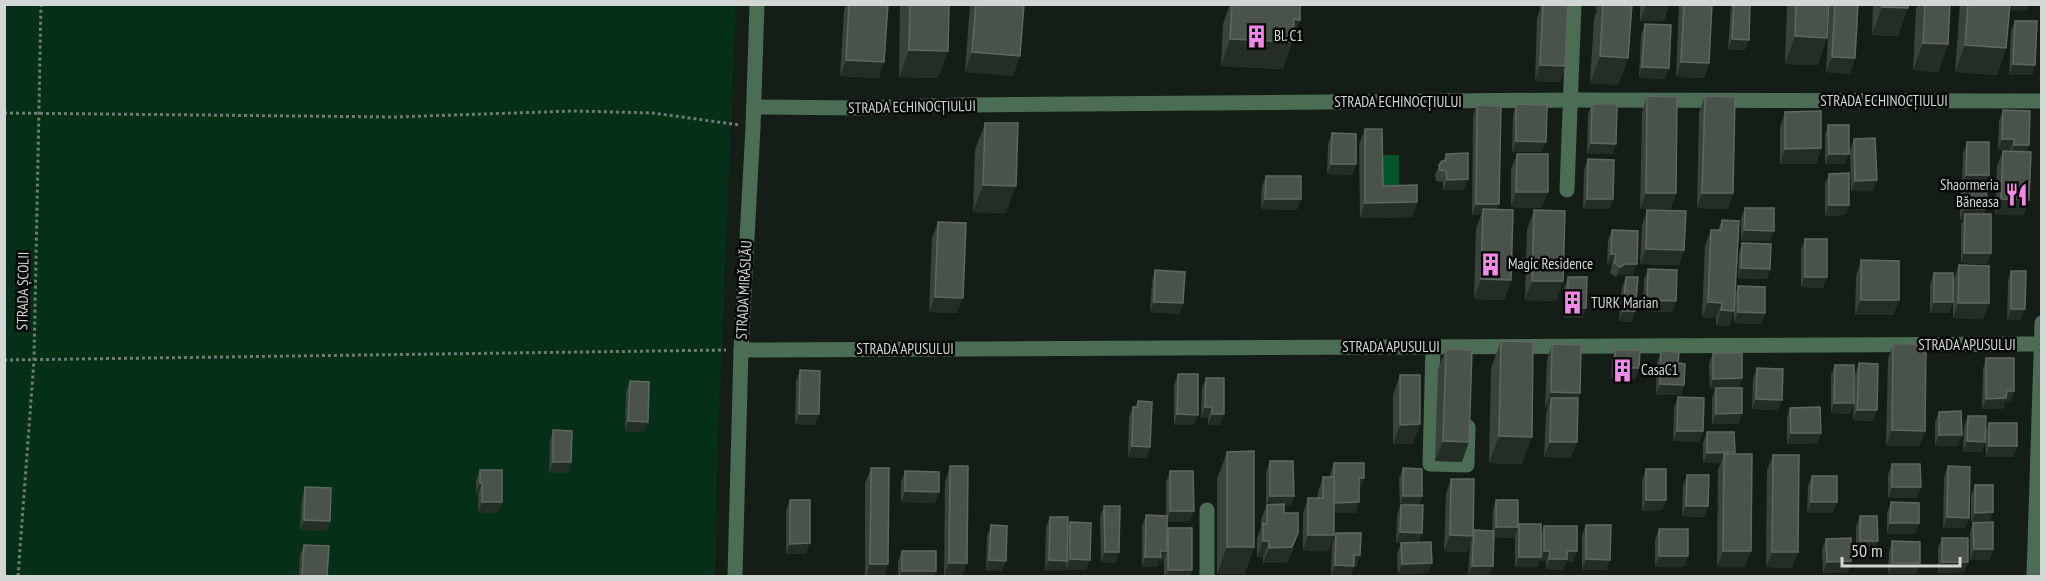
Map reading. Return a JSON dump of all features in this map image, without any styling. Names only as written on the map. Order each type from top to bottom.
[{"type":"street","name":"STRADA MIRĂSLĂU","points":[[735,576],[741,350],[757,4]]},
{"type":"street","points":[[1567,190],[1574,4]]},
{"type":"street","name":"STRADA ECHINOCȚIULUI","points":[[754,107],[816,109],[977,105],[1570,100],[2042,101]]},
{"type":"street","points":[[2034,576],[2042,323]]},
{"type":"street","name":"STRADA APUSULUI","points":[[741,350],[1433,347],[1469,353],[2041,344]]},
{"type":"street","points":[[1433,347],[1430,465],[1467,465],[1468,418]]},
{"type":"street","points":[[1207,510],[1207,576]]},
{"type":"path","name":"STRADA ȘCOLII","points":[[18,576],[34,360],[41,4]]},
{"type":"path","points":[[4,112],[396,117],[573,111],[652,113],[753,127]]},
{"type":"path","points":[[4,360],[741,350]]},
{"type":"shaded area","points":[[4,5],[736,5],[718,438],[715,576],[5,576]]},
{"type":"shaded area","points":[[1379,155],[1399,155],[1399,191],[1380,192]]},
{"type":"building","points":[[849,4],[888,4],[884,62],[846,60]]},
{"type":"building","points":[[910,4],[949,4],[948,51],[909,50]]},
{"type":"building","points":[[976,4],[1024,4],[1020,56],[972,52]]},
{"type":"building","points":[[1232,4],[1300,4],[1300,20],[1294,19],[1293,42],[1230,39]]},
{"type":"building","points":[[1543,4],[1568,4],[1565,66],[1540,65]]},
{"type":"building","points":[[1603,4],[1632,4],[1628,58],[1600,56]]},
{"type":"building","points":[[1669,4],[1669,5],[1646,5]]},
{"type":"building","points":[[1684,4],[1712,4],[1709,63],[1681,62]]},
{"type":"building","points":[[1734,4],[1750,4],[1749,40],[1732,39]]},
{"type":"building","points":[[1796,4],[1829,4],[1827,38],[1795,36]]},
{"type":"building","points":[[1835,4],[1858,4],[1855,58],[1832,57]]},
{"type":"building","points":[[1882,4],[1908,4],[1908,8],[1882,7]]},
{"type":"building","points":[[1925,4],[1950,4],[1948,44],[1923,43]]},
{"type":"building","points":[[1968,4],[2010,4],[2006,48],[1965,45]]},
{"type":"building","points":[[2015,21],[2037,21],[2035,65],[2013,64]]},
{"type":"building","points":[[1645,24],[1671,25],[1669,68],[1642,67]]},
{"type":"building","points":[[1647,96],[1677,97],[1676,193],[1646,193]]},
{"type":"building","points":[[1705,96],[1735,97],[1733,193],[1702,193]]},
{"type":"building","points":[[1516,104],[1547,105],[1546,142],[1516,141]]},
{"type":"building","points":[[1592,104],[1617,104],[1616,144],[1591,143]]},
{"type":"building","points":[[1477,105],[1501,106],[1499,204],[1476,204]]},
{"type":"building","points":[[2003,110],[2030,111],[2029,145],[2014,145],[2014,139],[2002,139]]},
{"type":"building","points":[[1821,111],[1821,148],[1785,149],[1785,112]]},
{"type":"building","points":[[985,123],[1018,123],[1016,186],[983,185]]},
{"type":"building","points":[[1828,125],[1849,125],[1849,154],[1829,154]]},
{"type":"building","points":[[1365,129],[1382,129],[1383,186],[1417,185],[1417,202],[1365,203]]},
{"type":"building","points":[[1332,133],[1356,134],[1356,164],[1331,164]]},
{"type":"building","points":[[1875,138],[1877,180],[1855,181],[1854,139]]},
{"type":"building","points":[[1967,142],[1989,142],[1989,175],[1966,175]]},
{"type":"building","points":[[2003,151],[2031,152],[2029,200],[2001,199]]},
{"type":"building","points":[[1468,153],[1468,179],[1447,180],[1446,171],[1440,170],[1439,165],[1442,161],[1446,161],[1446,154]]},
{"type":"building","points":[[1517,154],[1548,154],[1548,192],[1516,192]]},
{"type":"building","points":[[1588,159],[1614,160],[1613,199],[1587,199]]},
{"type":"building","points":[[1849,173],[1849,205],[1829,205],[1829,174]]},
{"type":"building","points":[[1266,176],[1301,176],[1301,199],[1265,199]]},
{"type":"building","points":[[1964,184],[1987,184],[1986,209],[1964,209]]},
{"type":"building","points":[[1745,208],[1774,208],[1774,231],[1744,230]]},
{"type":"building","points":[[1483,209],[1513,210],[1511,280],[1481,279]]},
{"type":"building","points":[[1534,210],[1565,211],[1563,281],[1532,281]]},
{"type":"building","points":[[1647,210],[1686,211],[1684,250],[1646,249]]},
{"type":"building","points":[[1965,214],[1991,214],[1991,253],[1964,253]]},
{"type":"building","points":[[1722,220],[1739,221],[1734,311],[1721,310],[1722,303],[1708,302],[1711,230],[1721,230]]},
{"type":"building","points":[[938,222],[966,223],[963,298],[935,297]]},
{"type":"building","points":[[1612,230],[1638,231],[1637,264],[1625,264],[1620,267],[1614,262],[1616,254],[1611,254]]},
{"type":"building","points":[[1805,239],[1827,239],[1827,277],[1805,277]]},
{"type":"building","points":[[1742,243],[1771,244],[1770,269],[1741,268]]},
{"type":"building","points":[[1861,260],[1899,261],[1899,300],[1861,300]]},
{"type":"building","points":[[1959,265],[1989,266],[1989,303],[1958,303]]},
{"type":"building","points":[[1648,269],[1677,270],[1676,301],[1647,300]]},
{"type":"building","points":[[1155,270],[1185,272],[1183,303],[1154,302]]},
{"type":"building","points":[[2011,271],[2026,271],[2025,309],[2011,309]]},
{"type":"building","points":[[1934,273],[1953,273],[1953,302],[1934,302]]},
{"type":"building","points":[[1568,277],[1587,277],[1586,308],[1567,307]]},
{"type":"building","points":[[1626,277],[1638,277],[1635,311],[1623,311]]},
{"type":"building","points":[[1738,286],[1765,287],[1765,313],[1738,312]]},
{"type":"building","points":[[1501,341],[1533,342],[1532,437],[1499,436]]},
{"type":"building","points":[[1552,344],[1581,345],[1580,393],[1551,392]]},
{"type":"building","points":[[1893,344],[1926,344],[1925,431],[1892,430]]},
{"type":"building","points":[[1446,349],[1472,350],[1469,442],[1443,441]]},
{"type":"building","points":[[1615,350],[1640,350],[1639,368],[1615,368]]},
{"type":"building","points":[[1661,351],[1679,352],[1678,363],[1685,364],[1684,385],[1660,384]]},
{"type":"building","points":[[1713,353],[1742,353],[1742,378],[1713,379]]},
{"type":"building","points":[[1986,358],[2014,358],[2014,391],[2007,391],[2006,398],[1986,399]]},
{"type":"building","points":[[1859,363],[1878,364],[1877,410],[1857,410]]},
{"type":"building","points":[[1835,365],[1854,365],[1854,403],[1834,403]]},
{"type":"building","points":[[1757,368],[1783,369],[1782,400],[1756,399]]},
{"type":"building","points":[[800,370],[820,371],[819,414],[799,414]]},
{"type":"building","points":[[1178,374],[1198,374],[1198,415],[1177,414]]},
{"type":"building","points":[[1400,375],[1420,375],[1420,424],[1400,425]]},
{"type":"building","points":[[1206,378],[1224,378],[1224,414],[1212,414],[1212,407],[1205,407]]},
{"type":"building","points":[[630,381],[649,382],[648,422],[628,421]]},
{"type":"building","points":[[1716,388],[1742,388],[1742,413],[1716,414]]},
{"type":"building","points":[[1678,397],[1704,398],[1703,431],[1677,431]]},
{"type":"building","points":[[1551,398],[1578,398],[1577,442],[1550,442]]},
{"type":"building","points":[[1138,401],[1152,402],[1150,447],[1132,446],[1133,407],[1138,407]]},
{"type":"building","points":[[1820,407],[1821,433],[1791,433],[1790,408]]},
{"type":"building","points":[[1961,411],[1962,435],[1939,435],[1939,412]]},
{"type":"building","points":[[1968,416],[1986,416],[1985,442],[1967,441]]},
{"type":"building","points":[[1989,423],[2017,423],[2017,446],[1989,446]]},
{"type":"building","points":[[553,430],[572,431],[571,462],[553,462]]},
{"type":"building","points":[[1707,432],[1734,432],[1735,452],[1707,453]]},
{"type":"building","points":[[1254,451],[1254,547],[1227,547],[1227,452]]},
{"type":"building","points":[[1724,454],[1752,454],[1751,551],[1723,551]]},
{"type":"building","points":[[1773,455],[1799,455],[1798,552],[1772,552]]},
{"type":"building","points":[[1270,461],[1293,461],[1294,496],[1270,496]]},
{"type":"building","points":[[1334,463],[1364,463],[1364,478],[1359,478],[1359,502],[1334,503]]},
{"type":"building","points":[[1892,464],[1920,464],[1921,487],[1892,487]]},
{"type":"building","points":[[950,466],[968,466],[967,563],[949,563]]},
{"type":"building","points":[[1948,466],[1970,467],[1969,518],[1947,517]]},
{"type":"building","points":[[871,468],[889,468],[888,564],[870,564]]},
{"type":"building","points":[[1403,468],[1422,469],[1422,496],[1403,496]]},
{"type":"building","points":[[1646,469],[1666,469],[1666,500],[1646,500]]},
{"type":"building","points":[[480,470],[502,470],[502,502],[482,502]]},
{"type":"building","points":[[905,471],[939,472],[939,492],[905,491]]},
{"type":"building","points":[[1170,471],[1193,471],[1194,511],[1170,511]]},
{"type":"building","points":[[1687,475],[1709,475],[1708,506],[1686,506]]},
{"type":"building","points":[[1812,476],[1837,476],[1837,502],[1811,502]]},
{"type":"building","points":[[1323,477],[1334,477],[1334,535],[1308,535],[1308,498],[1323,498]]},
{"type":"building","points":[[1451,479],[1474,479],[1473,536],[1450,535]]},
{"type":"building","points":[[1975,485],[1993,485],[1993,512],[1975,513]]},
{"type":"building","points":[[305,487],[331,488],[330,521],[304,520]]},
{"type":"building","points":[[790,500],[810,500],[810,543],[790,544]]},
{"type":"building","points":[[1496,500],[1518,500],[1518,527],[1496,527]]},
{"type":"building","points":[[1891,502],[1919,503],[1919,523],[1890,523]]},
{"type":"building","points":[[1284,504],[1284,513],[1298,513],[1298,533],[1292,547],[1269,548],[1269,541],[1263,541],[1263,523],[1267,524],[1267,505]]},
{"type":"building","points":[[1401,505],[1423,505],[1422,533],[1400,532]]},
{"type":"building","points":[[1104,506],[1120,506],[1119,552],[1105,552]]},
{"type":"building","points":[[1146,515],[1167,516],[1167,551],[1160,551],[1161,557],[1145,557]]},
{"type":"building","points":[[1860,516],[1877,516],[1878,541],[1860,541]]},
{"type":"building","points":[[1050,517],[1068,517],[1067,561],[1049,560]]},
{"type":"building","points":[[1070,522],[1091,523],[1090,560],[1070,559]]},
{"type":"building","points":[[1993,522],[1993,549],[1974,549],[1973,523]]},
{"type":"building","points":[[1519,524],[1541,524],[1541,557],[1519,557]]},
{"type":"building","points":[[991,525],[1007,526],[1006,561],[989,560]]},
{"type":"building","points":[[1586,525],[1611,525],[1610,560],[1586,559]]},
{"type":"building","points":[[1544,526],[1577,526],[1577,551],[1567,551],[1567,559],[1549,559],[1550,551],[1544,551]]},
{"type":"building","points":[[1168,528],[1192,528],[1192,570],[1168,570]]},
{"type":"building","points":[[1659,529],[1688,529],[1688,556],[1659,556]]},
{"type":"building","points":[[1474,530],[1494,531],[1493,566],[1472,566]]},
{"type":"building","points":[[1336,533],[1361,533],[1360,555],[1354,555],[1354,566],[1335,565]]},
{"type":"building","points":[[1851,538],[1851,561],[1827,562],[1826,539]]},
{"type":"building","points":[[1942,538],[1968,538],[1968,562],[1942,562]]},
{"type":"building","points":[[1892,541],[1920,542],[1920,563],[1892,563]]},
{"type":"building","points":[[1431,542],[1432,563],[1402,564],[1401,543]]},
{"type":"building","points":[[304,545],[329,546],[327,576],[302,576]]},
{"type":"building","points":[[902,551],[936,551],[936,571],[902,571]]},
{"type":"place","name":"Bl. C1","points":[[1256,36]]},
{"type":"place","name":"Shaormeria Băneasa","points":[[2017,194]]},
{"type":"place","name":"Magic Residence","points":[[1490,264]]},
{"type":"place","name":"TURK Marian","points":[[1573,303]]},
{"type":"place","name":"CasaC1","points":[[1623,370]]}]
